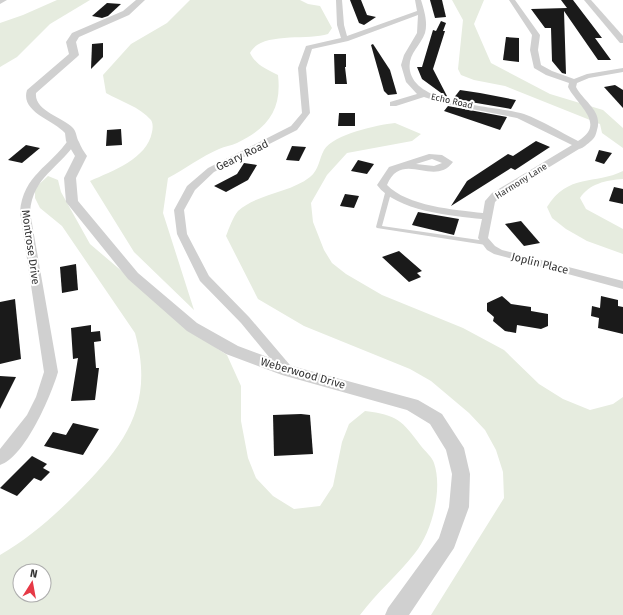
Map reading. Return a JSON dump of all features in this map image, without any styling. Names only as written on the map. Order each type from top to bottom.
[{"type":"street","points":[[0,2],[4,0]]},
{"type":"street","points":[[72,141],[73,138],[70,130],[36,108],[30,98],[32,90],[72,57],[74,54],[72,40],[75,35],[126,13],[141,0]]},
{"type":"street","points":[[339,0],[341,14],[340,29],[344,39]]},
{"type":"street","name":"Echo Road","points":[[418,0],[421,12],[421,32],[405,57],[405,70],[408,81],[424,94],[520,116],[580,146]]},
{"type":"street","points":[[512,0],[536,35],[534,50],[537,66],[549,73],[574,82],[587,76],[622,72]]},
{"type":"street","points":[[587,0],[623,41]]},
{"type":"street","name":"Geary Road","points":[[288,371],[245,320],[204,278],[182,234],[179,210],[191,188],[211,170],[294,128],[306,113],[302,68],[309,48],[344,39],[421,12]]},
{"type":"street","name":"Harmony Lane","points":[[488,217],[490,201],[496,195],[580,146],[590,138],[595,123],[592,110],[574,92],[572,87],[574,82]]},
{"type":"street","points":[[393,104],[424,94]]},
{"type":"street","name":"Weberwood Drive","points":[[72,141],[81,156],[70,178],[72,202],[133,276],[192,328],[232,350],[288,371],[412,405],[436,419],[455,448],[461,474],[459,507],[447,542],[396,615]]},
{"type":"street","name":"Montrose Drive","points":[[0,459],[29,426],[45,395],[51,372],[25,212],[26,198],[34,180],[64,153],[72,141]]},
{"type":"street","points":[[403,165],[390,169],[385,176],[382,185],[388,193],[404,200],[432,208],[488,217],[484,238],[486,243]]},
{"type":"street","name":"Joplin Place","points":[[486,243],[498,252],[623,285]]},
{"type":"lane","points":[[388,193],[379,227],[486,243]]},
{"type":"shaded area","points":[[57,0],[90,0],[50,24],[17,57],[0,67],[0,23]]},
{"type":"shaded area","points":[[190,0],[300,0],[308,4],[320,6],[332,28],[328,34],[274,39],[256,46],[250,53],[255,61],[269,71],[278,75],[278,98],[271,116],[265,124],[248,137],[235,144],[213,152],[168,178],[163,213],[194,310],[134,252],[90,181],[118,168],[136,157],[149,141],[153,129],[151,120],[141,111],[106,93],[103,75],[131,44],[167,23]]},
{"type":"shaded area","points":[[452,0],[484,0],[474,24],[491,63],[550,94],[603,110],[623,128],[623,148],[602,133],[600,124],[505,86],[474,80],[461,75],[458,69],[463,20]]},
{"type":"shaded area","points":[[395,123],[421,134],[412,141],[347,153],[327,175],[311,203],[313,222],[324,250],[332,263],[346,274],[382,295],[463,328],[504,350],[539,384],[563,399],[590,410],[613,404],[623,397],[623,615],[431,615],[504,498],[503,472],[496,450],[485,430],[469,413],[431,381],[410,369],[304,326],[258,299],[226,236],[236,213],[245,205],[293,187],[310,177],[317,168],[324,150],[329,144],[356,131]]},
{"type":"shaded area","points":[[623,171],[623,179],[610,180],[593,186],[580,198],[586,209],[623,229],[623,254],[587,241],[566,229],[552,218],[547,207],[555,196],[564,189],[573,184],[602,178]]},
{"type":"shaded area","points":[[48,176],[58,180],[61,192],[90,244],[198,336],[227,355],[241,386],[241,421],[248,458],[256,478],[273,496],[294,509],[320,506],[333,486],[342,442],[349,424],[365,411],[385,414],[398,420],[409,430],[430,456],[434,463],[437,485],[434,510],[426,534],[415,553],[360,615],[0,615],[0,555],[21,542],[50,519],[76,494],[109,458],[121,441],[131,422],[138,403],[141,382],[140,359],[135,333],[62,226],[40,208],[35,198],[35,188]]},
{"type":"building","points":[[350,0],[361,0],[367,15],[376,17],[364,25],[359,23]]},
{"type":"building","points":[[430,0],[442,0],[446,17],[435,18]]},
{"type":"building","points":[[561,0],[573,0],[602,38],[595,38],[611,60],[598,60],[564,11],[566,74],[562,73],[552,61],[551,28],[545,28],[531,9],[567,8]]},
{"type":"building","points":[[107,3],[121,4],[108,16],[102,18],[92,16]]},
{"type":"building","points":[[441,21],[446,23],[443,31],[445,31],[433,69],[448,98],[422,79],[417,67],[422,67],[433,30],[436,31]]},
{"type":"building","points":[[506,37],[519,38],[519,62],[503,60]]},
{"type":"building","points":[[103,43],[103,57],[91,69],[92,44]]},
{"type":"building","points":[[373,44],[390,70],[397,94],[388,95],[384,91],[371,45]]},
{"type":"building","points":[[334,54],[346,54],[345,67],[347,84],[335,84]]},
{"type":"building","points":[[615,85],[623,90],[623,108],[604,87]]},
{"type":"building","points":[[460,90],[516,100],[511,109],[453,99]]},
{"type":"building","points":[[448,106],[507,117],[500,130],[444,111]]},
{"type":"building","points":[[339,113],[355,113],[355,126],[338,126]]},
{"type":"building","points":[[121,129],[122,145],[106,146],[107,130]]},
{"type":"building","points":[[536,141],[550,147],[515,170],[511,168],[451,206],[467,181],[508,154],[513,156]]},
{"type":"building","points":[[26,145],[40,148],[22,163],[8,160]]},
{"type":"building","points":[[292,146],[306,147],[299,161],[286,160]]},
{"type":"building","points":[[599,150],[612,153],[604,164],[595,161]]},
{"type":"building","points":[[358,160],[374,164],[367,174],[351,171]]},
{"type":"building","points":[[244,163],[257,165],[248,180],[226,192],[214,186],[237,174]]},
{"type":"building","points":[[614,187],[623,189],[623,204],[609,201]]},
{"type":"building","points":[[345,194],[359,196],[354,208],[340,206]]},
{"type":"building","points":[[418,212],[459,219],[454,235],[412,225]]},
{"type":"building","points":[[521,221],[540,243],[524,246],[505,224]]},
{"type":"building","points":[[399,251],[422,271],[417,273],[421,277],[409,282],[382,257]]},
{"type":"building","points":[[76,264],[78,290],[62,293],[60,267]]},
{"type":"building","points":[[502,296],[511,304],[531,307],[531,311],[548,314],[548,326],[541,329],[517,325],[516,333],[505,331],[493,321],[494,317],[487,311],[487,303]]},
{"type":"building","points":[[601,296],[618,300],[618,306],[623,307],[623,334],[598,328],[599,318],[591,316],[592,306],[600,308]]},
{"type":"building","points":[[15,299],[21,359],[0,364],[0,302]]},
{"type":"building","points":[[91,325],[91,332],[100,331],[101,341],[94,342],[96,368],[99,368],[95,400],[71,401],[78,358],[73,359],[71,328]]},
{"type":"building","points":[[0,376],[16,377],[0,409]]},
{"type":"building","points":[[273,415],[310,415],[313,454],[274,456]]},
{"type":"building","points":[[73,423],[99,429],[83,455],[44,446],[53,432],[66,435]]},
{"type":"building","points":[[32,456],[47,464],[43,468],[50,472],[41,481],[34,478],[17,496],[0,488]]}]
